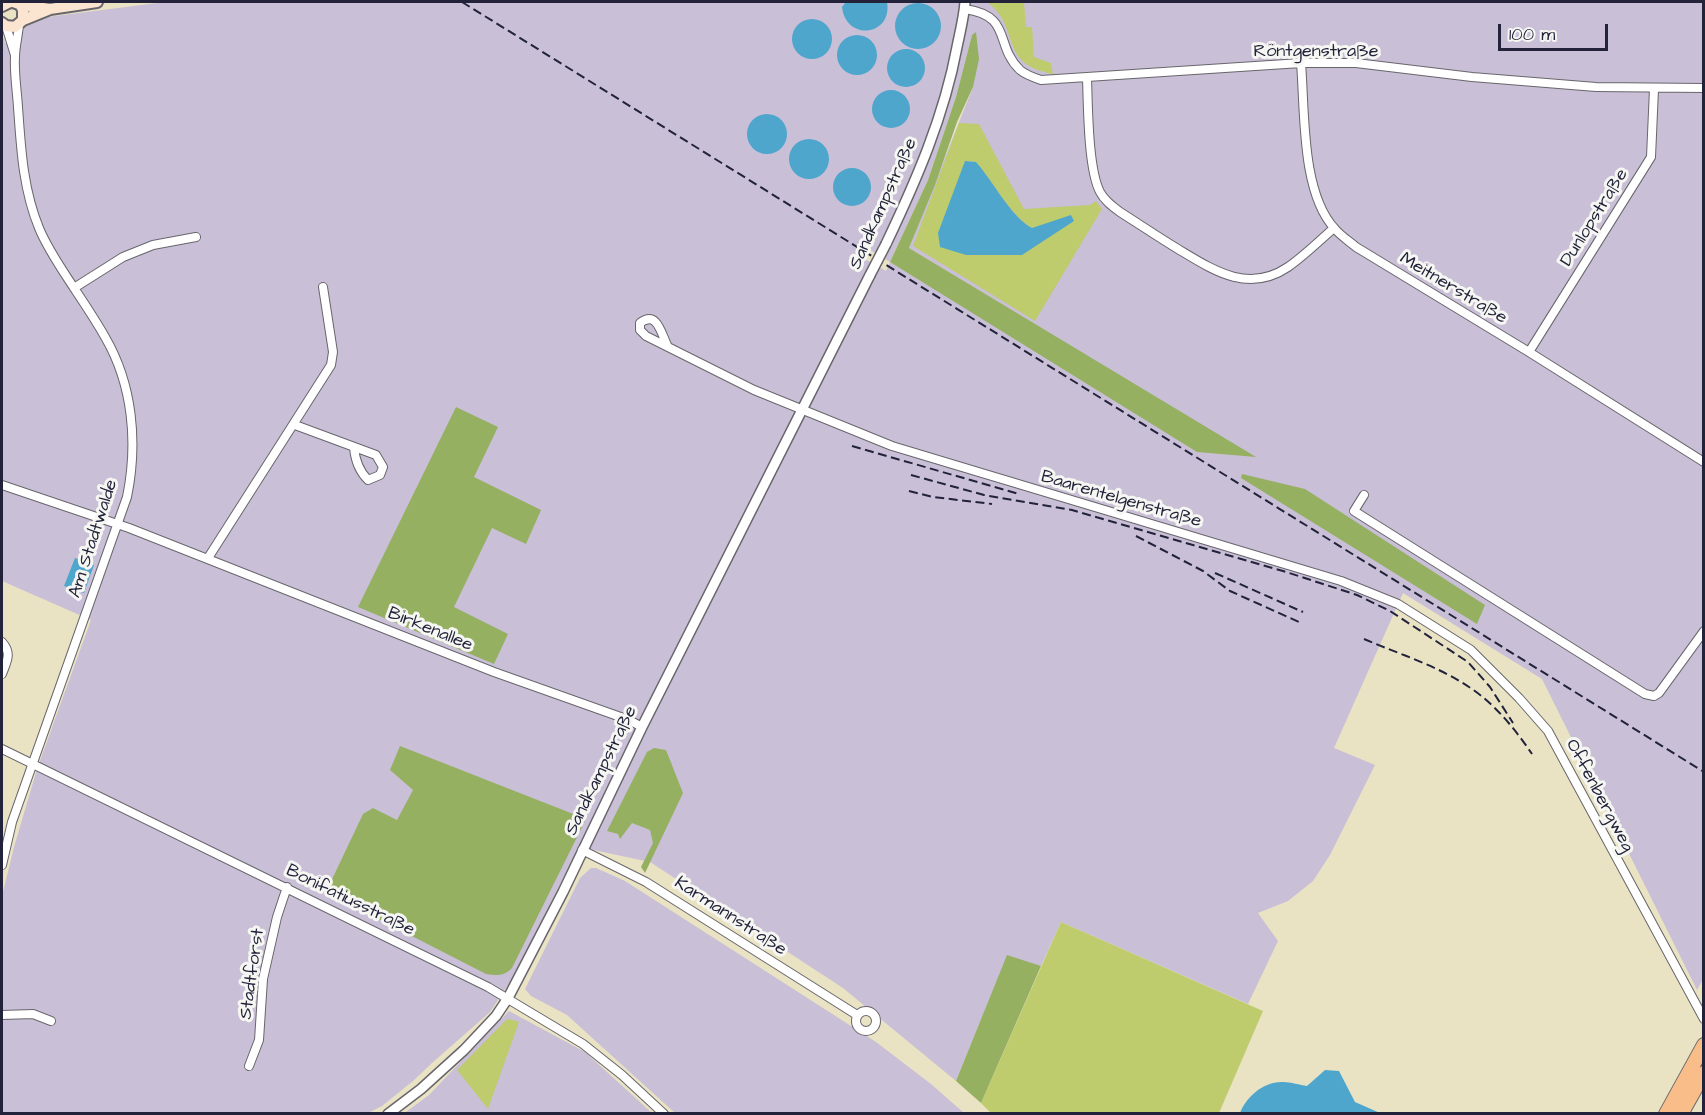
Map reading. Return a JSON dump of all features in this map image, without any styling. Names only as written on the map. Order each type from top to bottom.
[{"type":"highway","points":[[1666,1113],[1700,1051]]},
{"type":"highway","points":[[1681,1113],[1704,1073]]},
{"type":"main road","points":[[4,25],[15,27],[50,9],[98,2]]},
{"type":"main road","points":[[11,3],[50,9]]},
{"type":"main road","points":[[11,3],[24,12],[21,23]]},
{"type":"street","name":"Röntgenstraße","points":[[965,5],[993,20],[1012,61],[1022,72],[1041,80],[1301,63],[1356,63],[1472,77],[1596,87],[1704,88]]},
{"type":"street","name":"Sandkampstraße","points":[[388,1113],[421,1089],[464,1050],[496,1016],[508,998],[886,244],[914,183],[940,116],[965,5]]},
{"type":"street","name":"Am Stadtwalde","points":[[2,864],[12,822],[118,524],[130,478],[133,441],[132,420],[124,382],[116,360],[106,338],[39,230],[26,190],[15,55],[21,23]]},
{"type":"street","name":"Am Stadtwalde","points":[[4,25],[15,55]]},
{"type":"street","name":"Meitnerstraße","points":[[1301,63],[1309,173],[1318,201],[1334,228],[1356,247],[1704,462]]},
{"type":"street","points":[[1087,78],[1092,163],[1100,191],[1110,205],[1205,265],[1223,275],[1246,280],[1262,279],[1288,267],[1334,228]]},
{"type":"street","name":"Dunlopstraße","points":[[1529,352],[1651,157],[1654,88]]},
{"type":"street","points":[[74,288],[123,256],[153,245],[196,237]]},
{"type":"street","points":[[208,558],[295,425],[331,365],[333,352],[323,287]]},
{"type":"street","points":[[667,345],[754,390],[804,410]]},
{"type":"street","name":"Baarentelgenstraße","points":[[804,410],[892,446],[937,461],[1341,581],[1382,597],[1427,621]]},
{"type":"street","points":[[295,425],[376,455],[383,467],[380,475],[368,480],[355,458],[354,447]]},
{"type":"street","name":"Birkenallee","points":[[2,485],[118,524],[208,558],[494,672],[629,720],[642,727]]},
{"type":"street","points":[[1364,495],[1354,511],[1645,694],[1654,696],[1659,693],[1704,631]]},
{"type":"street","name":"Offenbergweg","points":[[1427,621],[1471,650],[1548,731],[1704,1019]]},
{"type":"street","points":[[2,642],[8,648],[9,656],[2,674]]},
{"type":"street","name":"Bonifatiusstraße","points":[[2,749],[287,887],[508,998],[589,1049],[664,1113]]},
{"type":"street","name":"Karmannstraße","points":[[582,850],[646,882],[857,1015]]},
{"type":"street","name":"Stadtforst","points":[[249,1066],[259,1040],[263,979],[277,917],[287,887]]},
{"type":"street","points":[[2,1016],[33,1014],[51,1022]]},
{"type":"shaded area","points":[[165,2],[1703,2],[1703,979],[1697,990],[1542,679],[1403,593],[1334,748],[1375,765],[1330,855],[1313,881],[1288,901],[1258,913],[1278,941],[1248,1004],[1061,922],[1041,966],[1006,959],[956,1081],[843,988],[650,862],[579,847],[512,979],[490,1012],[413,1081],[382,1106],[368,1113],[2,1113],[2,896],[37,769],[91,620],[2,581],[2,38],[5,43],[22,41],[22,33],[26,25],[39,18]],"holes":[[[972,35],[973,87],[909,248],[1254,457],[890,262],[928,180],[956,97]],[[870,250],[890,262],[886,271],[865,259]]]},
{"type":"shaded area","points":[[591,868],[625,881],[876,1042],[931,1084],[964,1113],[675,1113],[567,1015],[531,996],[525,989],[580,878]]},
{"type":"shaded area","points":[[509,1011],[585,1052],[652,1113],[403,1114],[429,1095]]},
{"type":"green space","points":[[987,2],[1024,2],[1026,27],[1032,27],[1034,57],[1051,63],[1053,74],[1036,69],[1024,62],[1017,54],[998,12]]},
{"type":"green space","points":[[976,32],[979,59],[973,87],[957,122],[935,185],[909,248],[1256,457],[1197,452],[890,262],[928,180],[956,97],[972,35]]},
{"type":"green space","points":[[959,123],[979,124],[1024,209],[1090,205],[1096,201],[1102,209],[1035,321],[913,246]],"holes":[[[966,161],[976,162],[1024,223],[1032,228],[1049,224],[966,255]]]},
{"type":"green space","points":[[456,407],[498,427],[474,477],[541,510],[526,544],[492,528],[454,607],[508,634],[494,664],[358,607]]},
{"type":"green space","points":[[1242,474],[1305,489],[1485,605],[1477,624],[1241,478]]},
{"type":"green space","points":[[400,746],[586,819],[512,968],[506,973],[486,974],[326,892],[363,814],[373,808],[397,820],[413,790],[390,770]]},
{"type":"green space","points":[[654,748],[666,750],[683,793],[645,873],[641,867],[653,843],[650,830],[632,823],[620,839],[618,834],[607,831],[647,752]]},
{"type":"green space","points":[[1061,922],[1263,1011],[1219,1113],[992,1114],[981,1103]]},
{"type":"green space","points":[[1007,955],[1041,966],[981,1103],[956,1081]]},
{"type":"green space","points":[[506,1020],[519,1022],[488,1109],[457,1070]]},
{"type":"water","points":[[846,2],[887,2],[887,13],[883,22],[876,28],[860,30],[852,26],[845,18],[842,7]]},
{"type":"water","points":[[918,3],[934,10],[941,26],[934,42],[918,49],[902,42],[895,26],[902,10]]},
{"type":"water","points":[[812,19],[826,25],[832,39],[826,53],[812,59],[798,53],[792,39],[798,25]]},
{"type":"water","points":[[857,35],[871,41],[877,55],[871,69],[857,75],[843,69],[837,55],[843,41]]},
{"type":"water","points":[[906,49],[913,50],[919,55],[924,61],[924,75],[919,81],[913,86],[906,87],[899,86],[893,81],[888,75],[887,68],[888,61],[893,55],[899,50]]},
{"type":"water","points":[[891,90],[898,91],[904,96],[909,102],[909,116],[904,122],[898,127],[891,128],[884,127],[878,122],[873,116],[872,109],[873,102],[878,96],[884,91]]},
{"type":"water","points":[[767,114],[781,120],[787,134],[781,148],[767,154],[753,148],[747,134],[753,120]]},
{"type":"water","points":[[809,139],[823,145],[829,159],[823,173],[809,179],[795,173],[789,159],[795,145]]},
{"type":"water","points":[[965,161],[976,162],[1017,216],[1032,228],[1071,215],[1074,221],[1022,255],[966,255],[940,247],[938,233]]},
{"type":"water","points":[[852,168],[859,169],[865,174],[870,180],[870,194],[865,200],[859,205],[852,206],[845,205],[839,200],[834,194],[833,187],[834,180],[839,174],[845,169]]},
{"type":"water","points":[[75,558],[94,565],[84,593],[64,586]]},
{"type":"water","points":[[1325,1070],[1339,1071],[1355,1102],[1380,1113],[1240,1113],[1251,1096],[1263,1087],[1276,1082],[1307,1086]]},
{"type":"railway","points":[[462,2],[1704,772]]},
{"type":"railway","points":[[852,446],[1019,494]]},
{"type":"railway","points":[[911,475],[984,495],[1072,510],[1283,571],[1357,595],[1390,611],[1468,662],[1490,687],[1513,723]]},
{"type":"railway","points":[[909,491],[933,497],[992,504]]},
{"type":"railway","points":[[1136,536],[1203,571],[1230,591],[1299,622]]},
{"type":"railway","points":[[1215,573],[1303,612]]},
{"type":"railway","points":[[1364,639],[1431,667],[1469,687],[1504,718],[1532,754]]}]
